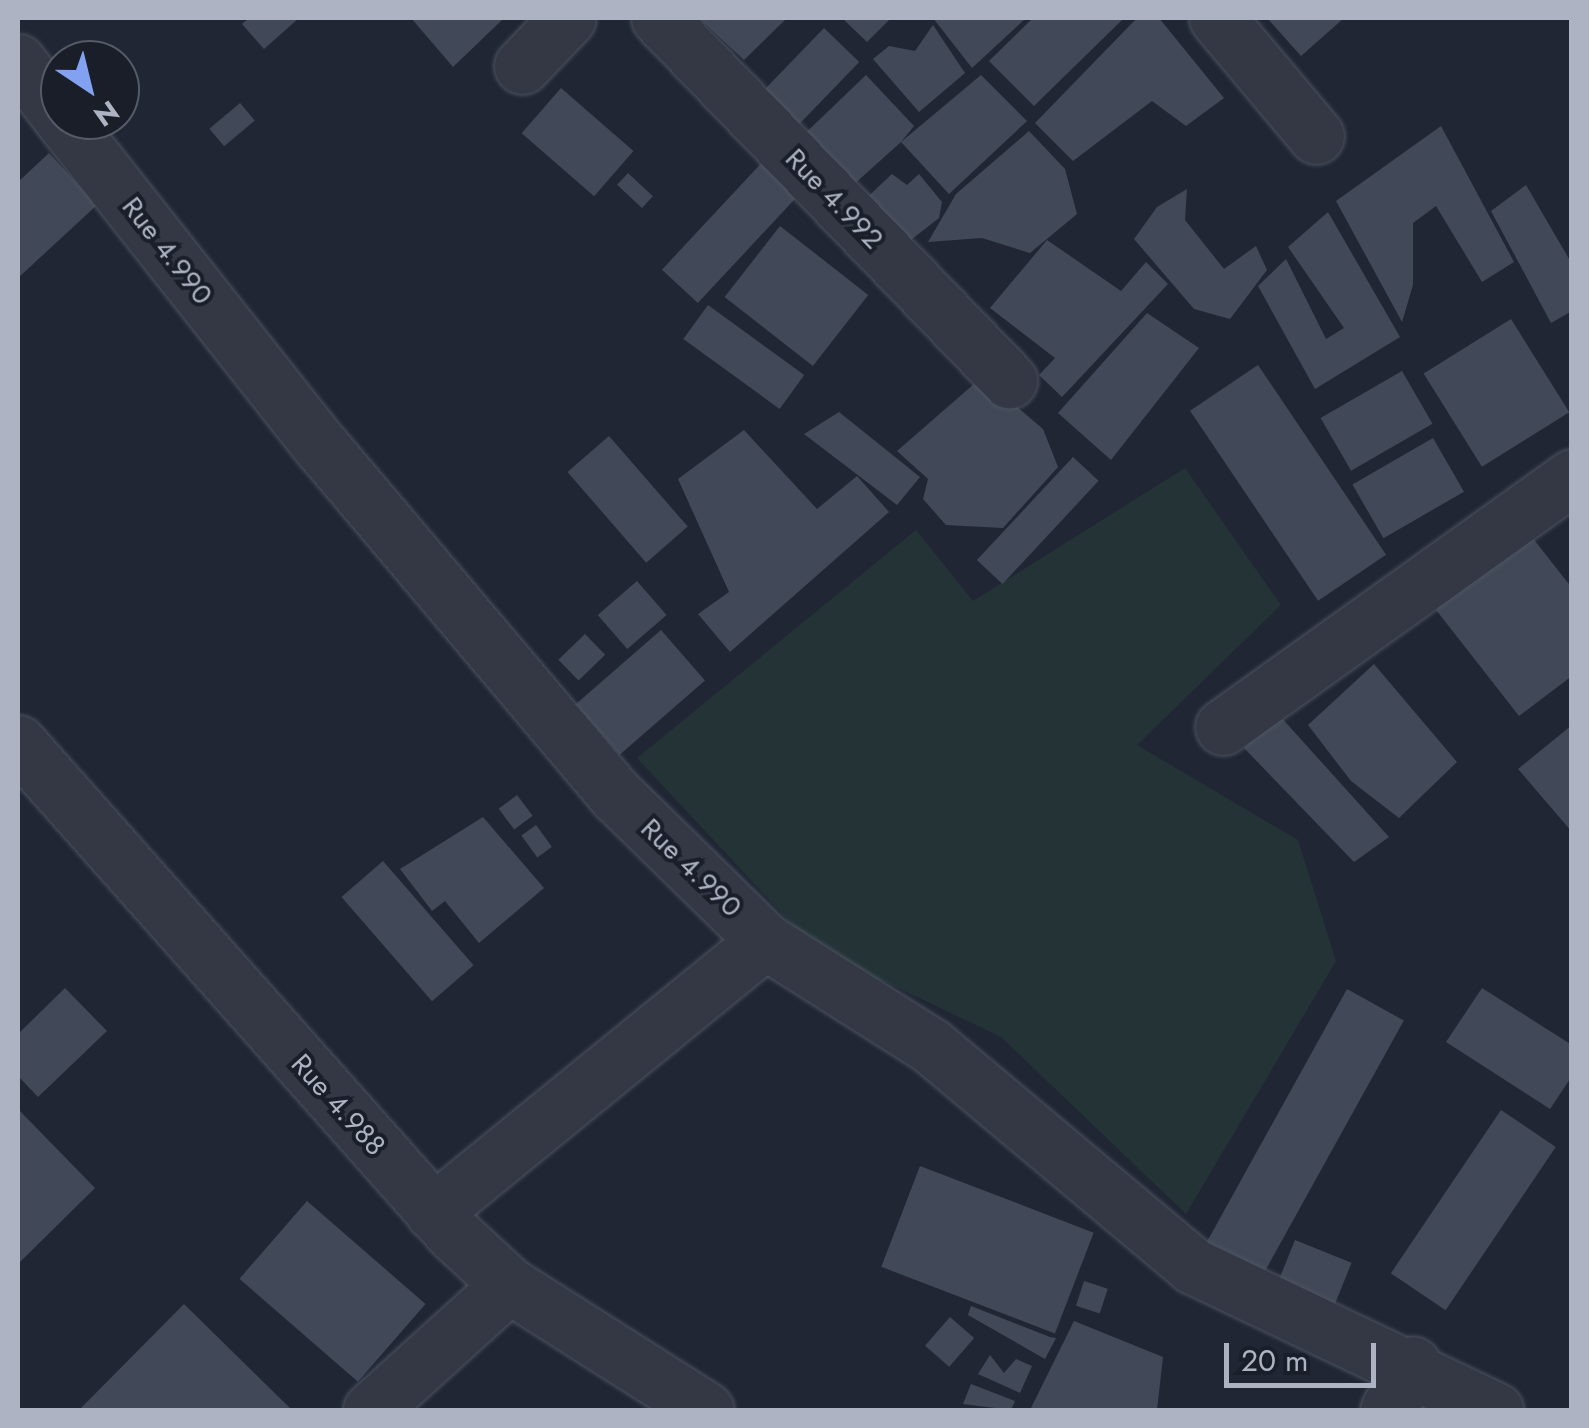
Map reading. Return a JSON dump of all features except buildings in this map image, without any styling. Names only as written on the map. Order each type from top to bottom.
[{"type":"street","points":[[522,66],[568,18]]},
{"type":"street","name":"Rue 4.992","points":[[659,18],[1008,380]]},
{"type":"street","points":[[1216,18],[1316,136]]},
{"type":"street","name":"Rue 4.990","points":[[18,62],[40,90]]},
{"type":"street","name":"Rue 4.990","points":[[79,140],[320,445],[616,795],[765,941],[931,1046],[1193,1266],[1401,1387],[1495,1410]]},
{"type":"street","points":[[1224,727],[1572,478]]},
{"type":"street","name":"Rue 4.988","points":[[18,743],[433,1212],[508,1286],[706,1410]]},
{"type":"street","points":[[433,1212],[765,941]]},
{"type":"street","points":[[371,1410],[508,1286]]},
{"type":"shaded area","points":[[1185,468],[1281,605],[1137,745],[1298,840],[1336,961],[1186,1214],[1001,1037],[814,948],[637,758],[916,530],[973,601]]}]
